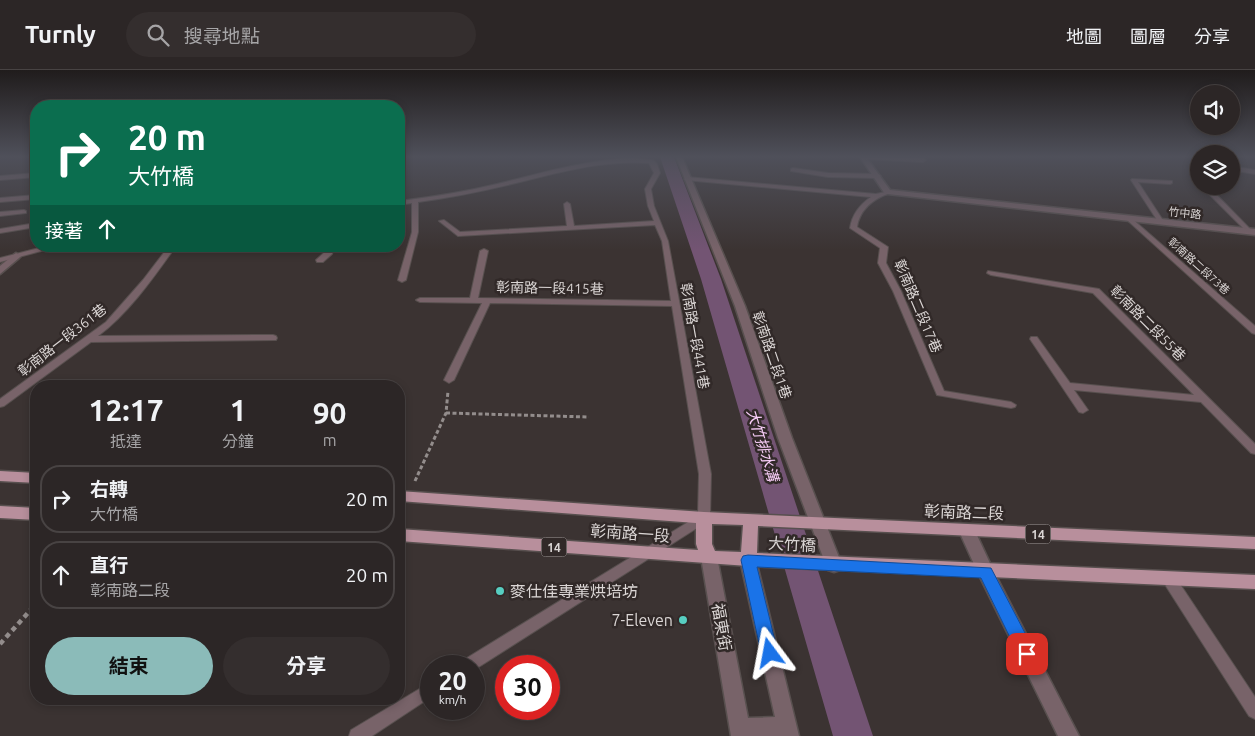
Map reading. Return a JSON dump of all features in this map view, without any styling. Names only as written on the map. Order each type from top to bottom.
[{"type":"main road","points":[[0,476],[30,478]]},
{"type":"main road","name":"彰南路一段","points":[[405,497],[704,518]]},
{"type":"main road","points":[[3,515],[30,514]]},
{"type":"main road","name":"14","points":[[704,518],[750,520]]},
{"type":"main road","name":"福東街","points":[[704,518],[704,544],[709,557]]},
{"type":"main road","name":"大竹橋","points":[[750,520],[820,525]]},
{"type":"main road","points":[[748,560],[750,520]]},
{"type":"main road","name":"彰南路二段","points":[[820,525],[1255,543]]},
{"type":"main road","name":"彰南路一段","points":[[405,535],[709,557]]},
{"type":"main road","name":"14","points":[[709,557],[748,560]]},
{"type":"main road","name":"大竹橋","points":[[748,560],[834,565]]},
{"type":"main road","name":"14","points":[[834,565],[986,573],[1255,582]]},
{"type":"street","name":"彰南路二段1巷","points":[[691,188],[740,306],[785,438],[834,565]]},
{"type":"street","points":[[886,188],[888,192]]},
{"type":"street","name":"竹中路","points":[[888,192],[1252,232]]},
{"type":"street","points":[[0,271],[16,256]]},
{"type":"street","points":[[967,530],[986,573],[1069,736]]},
{"type":"street","name":"福東街","points":[[709,557],[740,732]]},
{"type":"street","points":[[740,732],[788,731],[748,560]]},
{"type":"lane","name":"彰南路一段441巷","points":[[415,201],[486,188]]},
{"type":"lane","name":"彰南路一段441巷","points":[[649,188],[656,223],[665,241],[705,474],[704,518]]},
{"type":"lane","points":[[787,188],[875,196],[888,192]]},
{"type":"lane","points":[[1139,188],[1161,222]]},
{"type":"lane","points":[[1213,195],[1252,232]]},
{"type":"lane","name":"彰南路二段17巷","points":[[875,196],[854,219],[853,228],[884,247],[882,263],[897,290],[940,394],[1011,405]]},
{"type":"lane","points":[[0,200],[30,198]]},
{"type":"lane","points":[[402,280],[415,232],[415,201],[405,202]]},
{"type":"lane","points":[[567,204],[571,228]]},
{"type":"lane","points":[[0,214],[24,212]]},
{"type":"lane","name":"彰南路二段73巷","points":[[1128,218],[1255,331]]},
{"type":"lane","points":[[442,221],[458,234],[656,223]]},
{"type":"lane","points":[[0,231],[30,226]]},
{"type":"lane","points":[[474,300],[484,251]]},
{"type":"lane","points":[[0,260],[32,252]]},
{"type":"lane","name":"彰南路一段361巷","points":[[33,380],[109,324],[146,282],[168,252]]},
{"type":"lane","points":[[320,260],[329,252]]},
{"type":"lane","name":"彰南路二段55巷","points":[[991,273],[1096,290],[1255,450]]},
{"type":"lane","points":[[420,300],[487,301]]},
{"type":"lane","name":"彰南路一段415巷","points":[[449,380],[487,301],[676,304]]},
{"type":"lane","points":[[90,339],[273,338]]},
{"type":"lane","points":[[1034,339],[1083,410]]},
{"type":"lane","name":"彰南路一段361巷","points":[[0,404],[30,382]]},
{"type":"lane","points":[[1066,386],[1204,399]]},
{"type":"lane","points":[[485,655],[704,518]]},
{"type":"lane","points":[[1169,579],[1255,711]]},
{"type":"lane","points":[[357,736],[420,696]]},
{"type":"path","points":[[405,493],[446,413],[449,380]]},
{"type":"path","points":[[446,413],[589,418]]},
{"type":"path","points":[[0,644],[30,611]]},
{"type":"waterway","name":"大竹排水溝","points":[[678,188],[711,279],[853,736]]},
{"type":"place","name":"麥仕佳專業烘培坊","points":[[500,591]]},
{"type":"place","name":"7-Eleven","points":[[683,620]]},
{"type":"route","points":[[770,653],[748,560],[986,573],[1027,654]]}]
